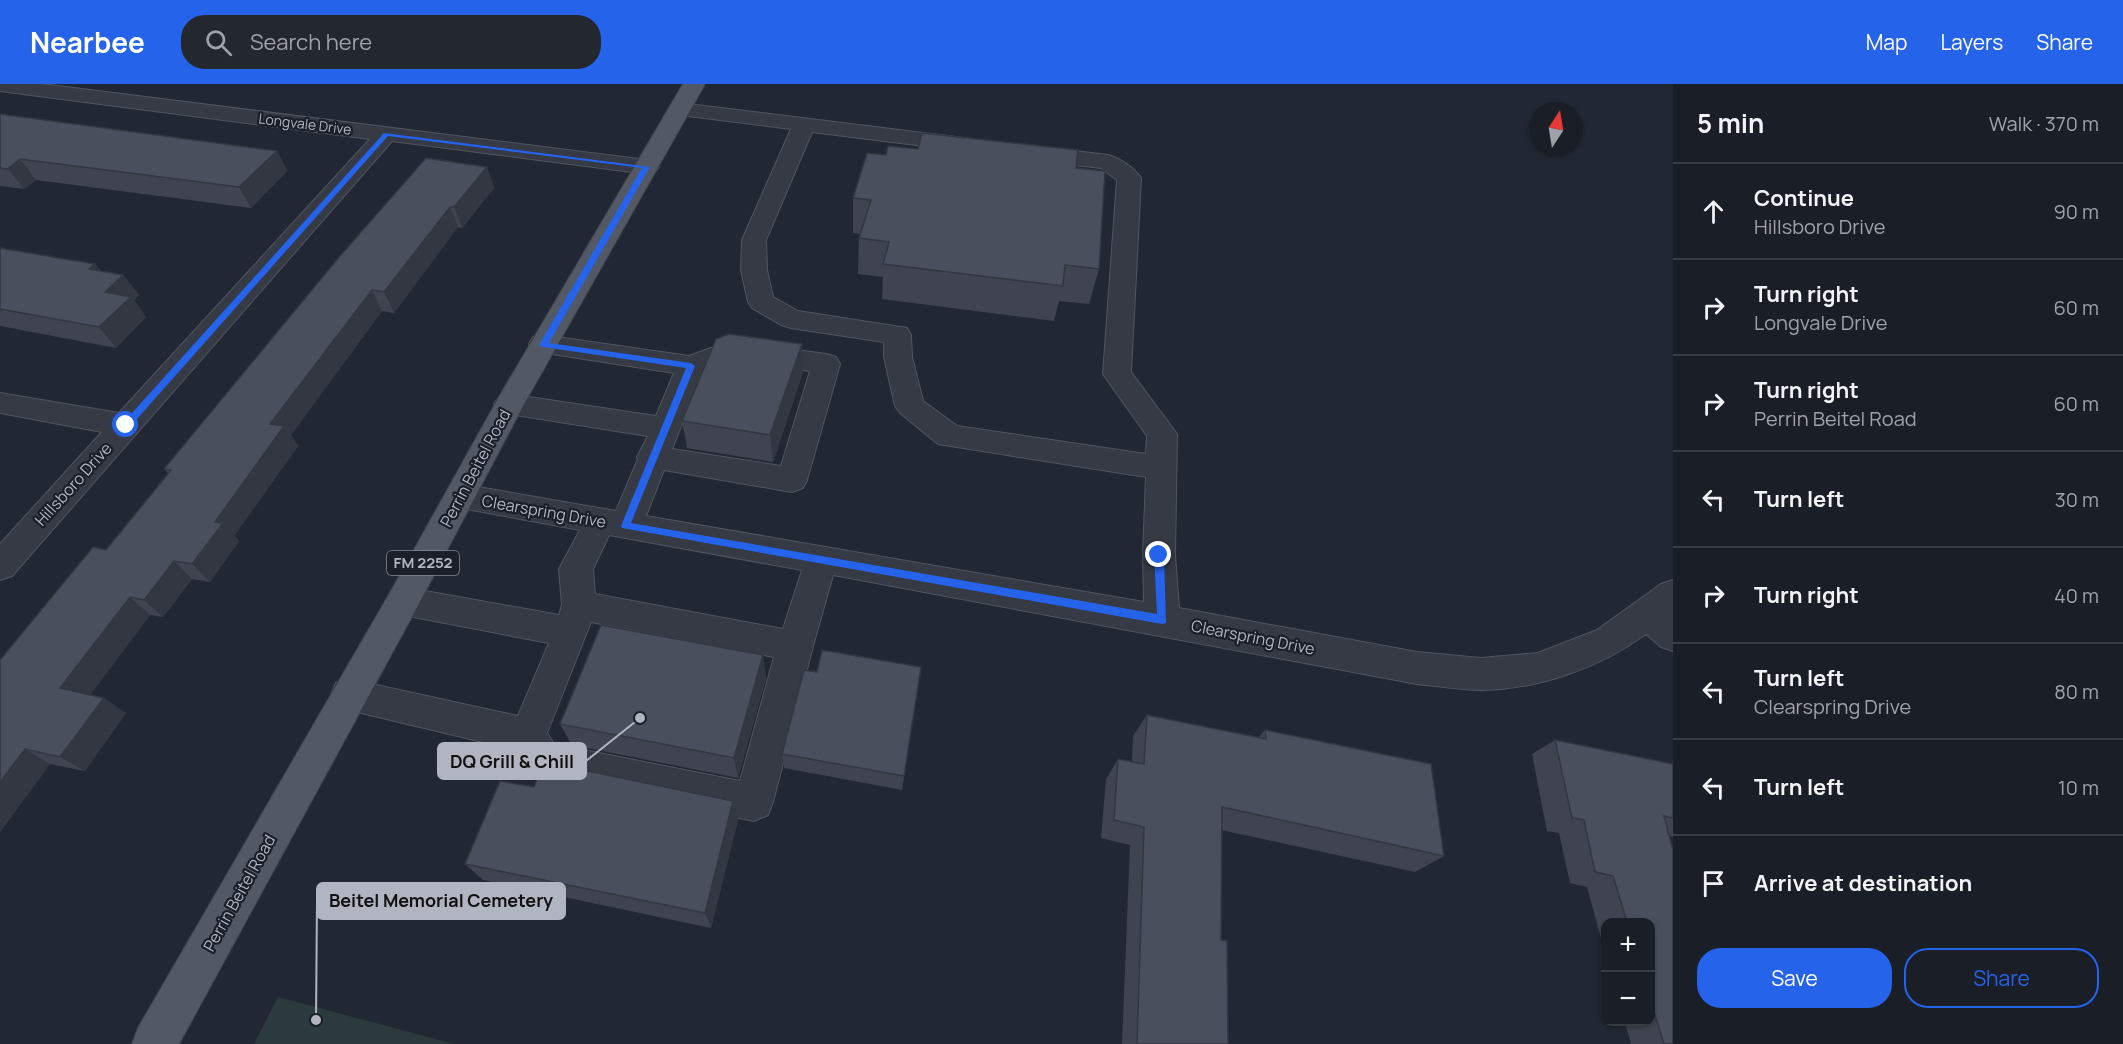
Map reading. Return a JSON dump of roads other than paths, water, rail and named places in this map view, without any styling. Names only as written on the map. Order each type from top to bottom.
[{"type":"main road","name":"Perrin Beitel Road","points":[[154,1044],[403,601],[509,404],[687,96]]},
{"type":"street","name":"Longvale Drive","points":[[0,85],[647,167]]},
{"type":"street","points":[[687,96],[804,124],[1108,162],[1129,178],[1117,374],[1162,434],[1159,555],[1162,620]]},
{"type":"street","points":[[804,124],[754,240],[754,270],[761,302],[791,319],[897,335],[898,357],[910,406],[949,436],[1161,468]]},
{"type":"street","name":"Hillsboro Drive","points":[[0,566],[386,134]]},
{"type":"street","points":[[543,345],[691,366],[730,350],[826,364],[792,480],[652,458]]},
{"type":"street","points":[[528,735],[575,618],[576,569],[613,523],[652,458],[691,366]]},
{"type":"street","points":[[0,403],[126,425]]},
{"type":"street","points":[[509,404],[665,428]]},
{"type":"street","name":"Clearspring Drive","points":[[460,496],[1162,620],[1417,668],[1481,674],[1539,669],[1609,641],[1660,604]]},
{"type":"street","points":[[349,695],[528,735],[542,759],[754,802],[795,646],[821,560]]},
{"type":"street","points":[[403,601],[575,618],[795,646]]},
{"type":"street","points":[[1660,604],[1673,636]]},
{"type":"place","name":"DQ Grill & Chill","points":[[640,718]]},
{"type":"place","name":"Beitel Memorial Cemetery","points":[[316,1020]]}]
